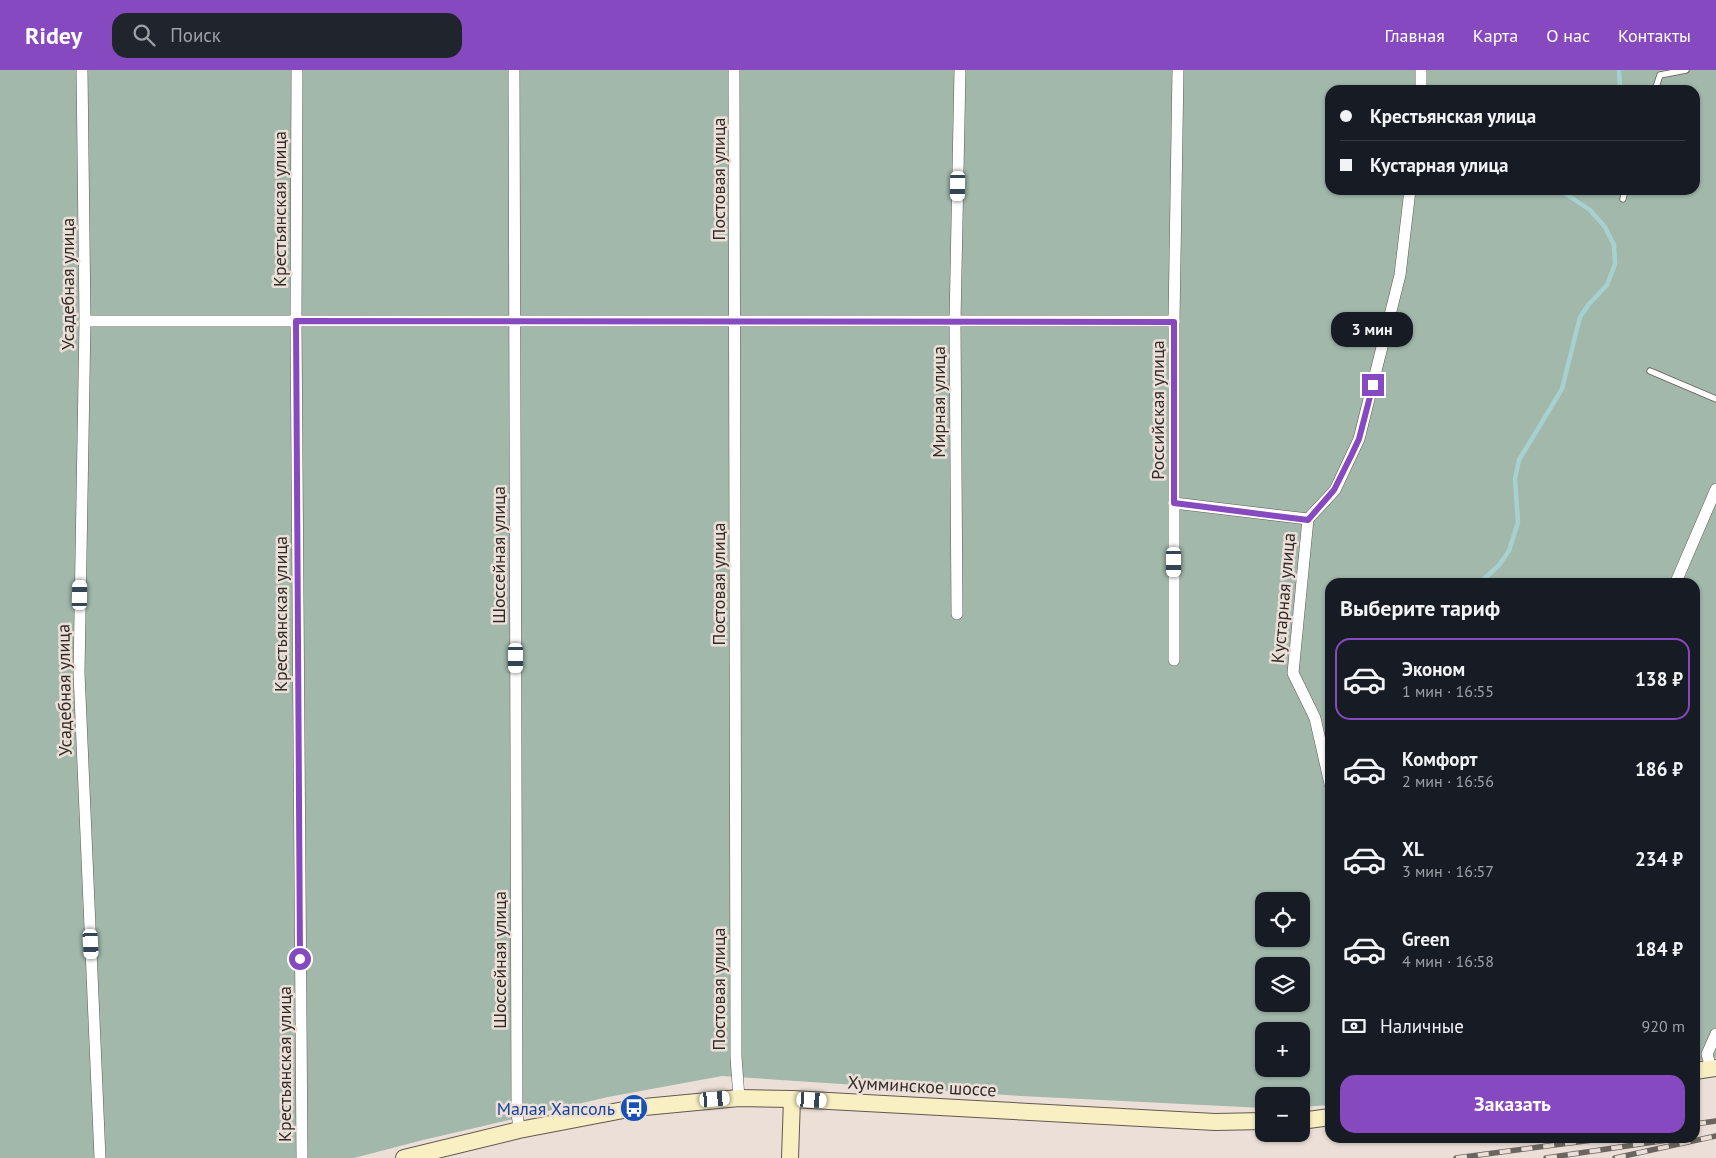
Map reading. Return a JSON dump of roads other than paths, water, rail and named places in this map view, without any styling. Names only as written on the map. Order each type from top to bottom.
[{"type":"main road","name":"Хумминское шоссе","points":[[404,1158],[519,1130],[634,1108],[739,1098],[792,1099],[1215,1122],[1255,1121]]},
{"type":"main road","points":[[790,1158],[792,1099]]},
{"type":"main road","points":[[1310,1120],[1325,1118]]},
{"type":"street","name":"Усадебная улица","points":[[82,70],[85,322],[79,673],[100,1158]]},
{"type":"street","name":"Крестьянская улица","points":[[297,70],[296,321],[302,1158]]},
{"type":"street","name":"Шоссейная улица","points":[[514,70],[516,1102],[519,1130]]},
{"type":"street","name":"Постовая улица","points":[[734,70],[736,1056],[739,1098]]},
{"type":"street","name":"Мирная улица","points":[[957,614],[955,322],[960,70]]},
{"type":"street","name":"Российская улица","points":[[1174,660],[1174,322],[1178,70]]},
{"type":"street","points":[[1421,70],[1421,85]]},
{"type":"street","name":"Кустарная улица","points":[[1325,762],[1315,718],[1293,673],[1308,520],[1334,490],[1359,439],[1400,275],[1409,195]]},
{"type":"street","points":[[85,322],[1174,322]]},
{"type":"street","points":[[1678,578],[1716,489]]},
{"type":"street","points":[[1174,503],[1308,520]]},
{"type":"street","points":[[1707,1069],[1707,1054],[1716,1034]]},
{"type":"lane","points":[[1657,85],[1660,75],[1686,70]]},
{"type":"lane","points":[[1622,199],[1623,195]]},
{"type":"lane","points":[[1650,371],[1716,399]]},
{"type":"waterway","name":"Малая Хапсоль","points":[[1619,70],[1620,85]]},
{"type":"waterway","name":"Малая Хапсоль","points":[[1485,578],[1499,565],[1509,551],[1518,522],[1515,479],[1519,460],[1562,389],[1580,317],[1589,304],[1607,285],[1615,264],[1614,245],[1605,227],[1590,210],[1568,195]]},
{"type":"railway","points":[[1700,1123],[1716,1121]]},
{"type":"railway","points":[[1700,1139],[1716,1136]]},
{"type":"railway","points":[[1456,1158],[1570,1143]]},
{"type":"railway","points":[[1546,1158],[1647,1143]]},
{"type":"railway","points":[[1615,1158],[1684,1143]]},
{"type":"place","name":"Малая Хапсоль","points":[[634,1108]]}]
